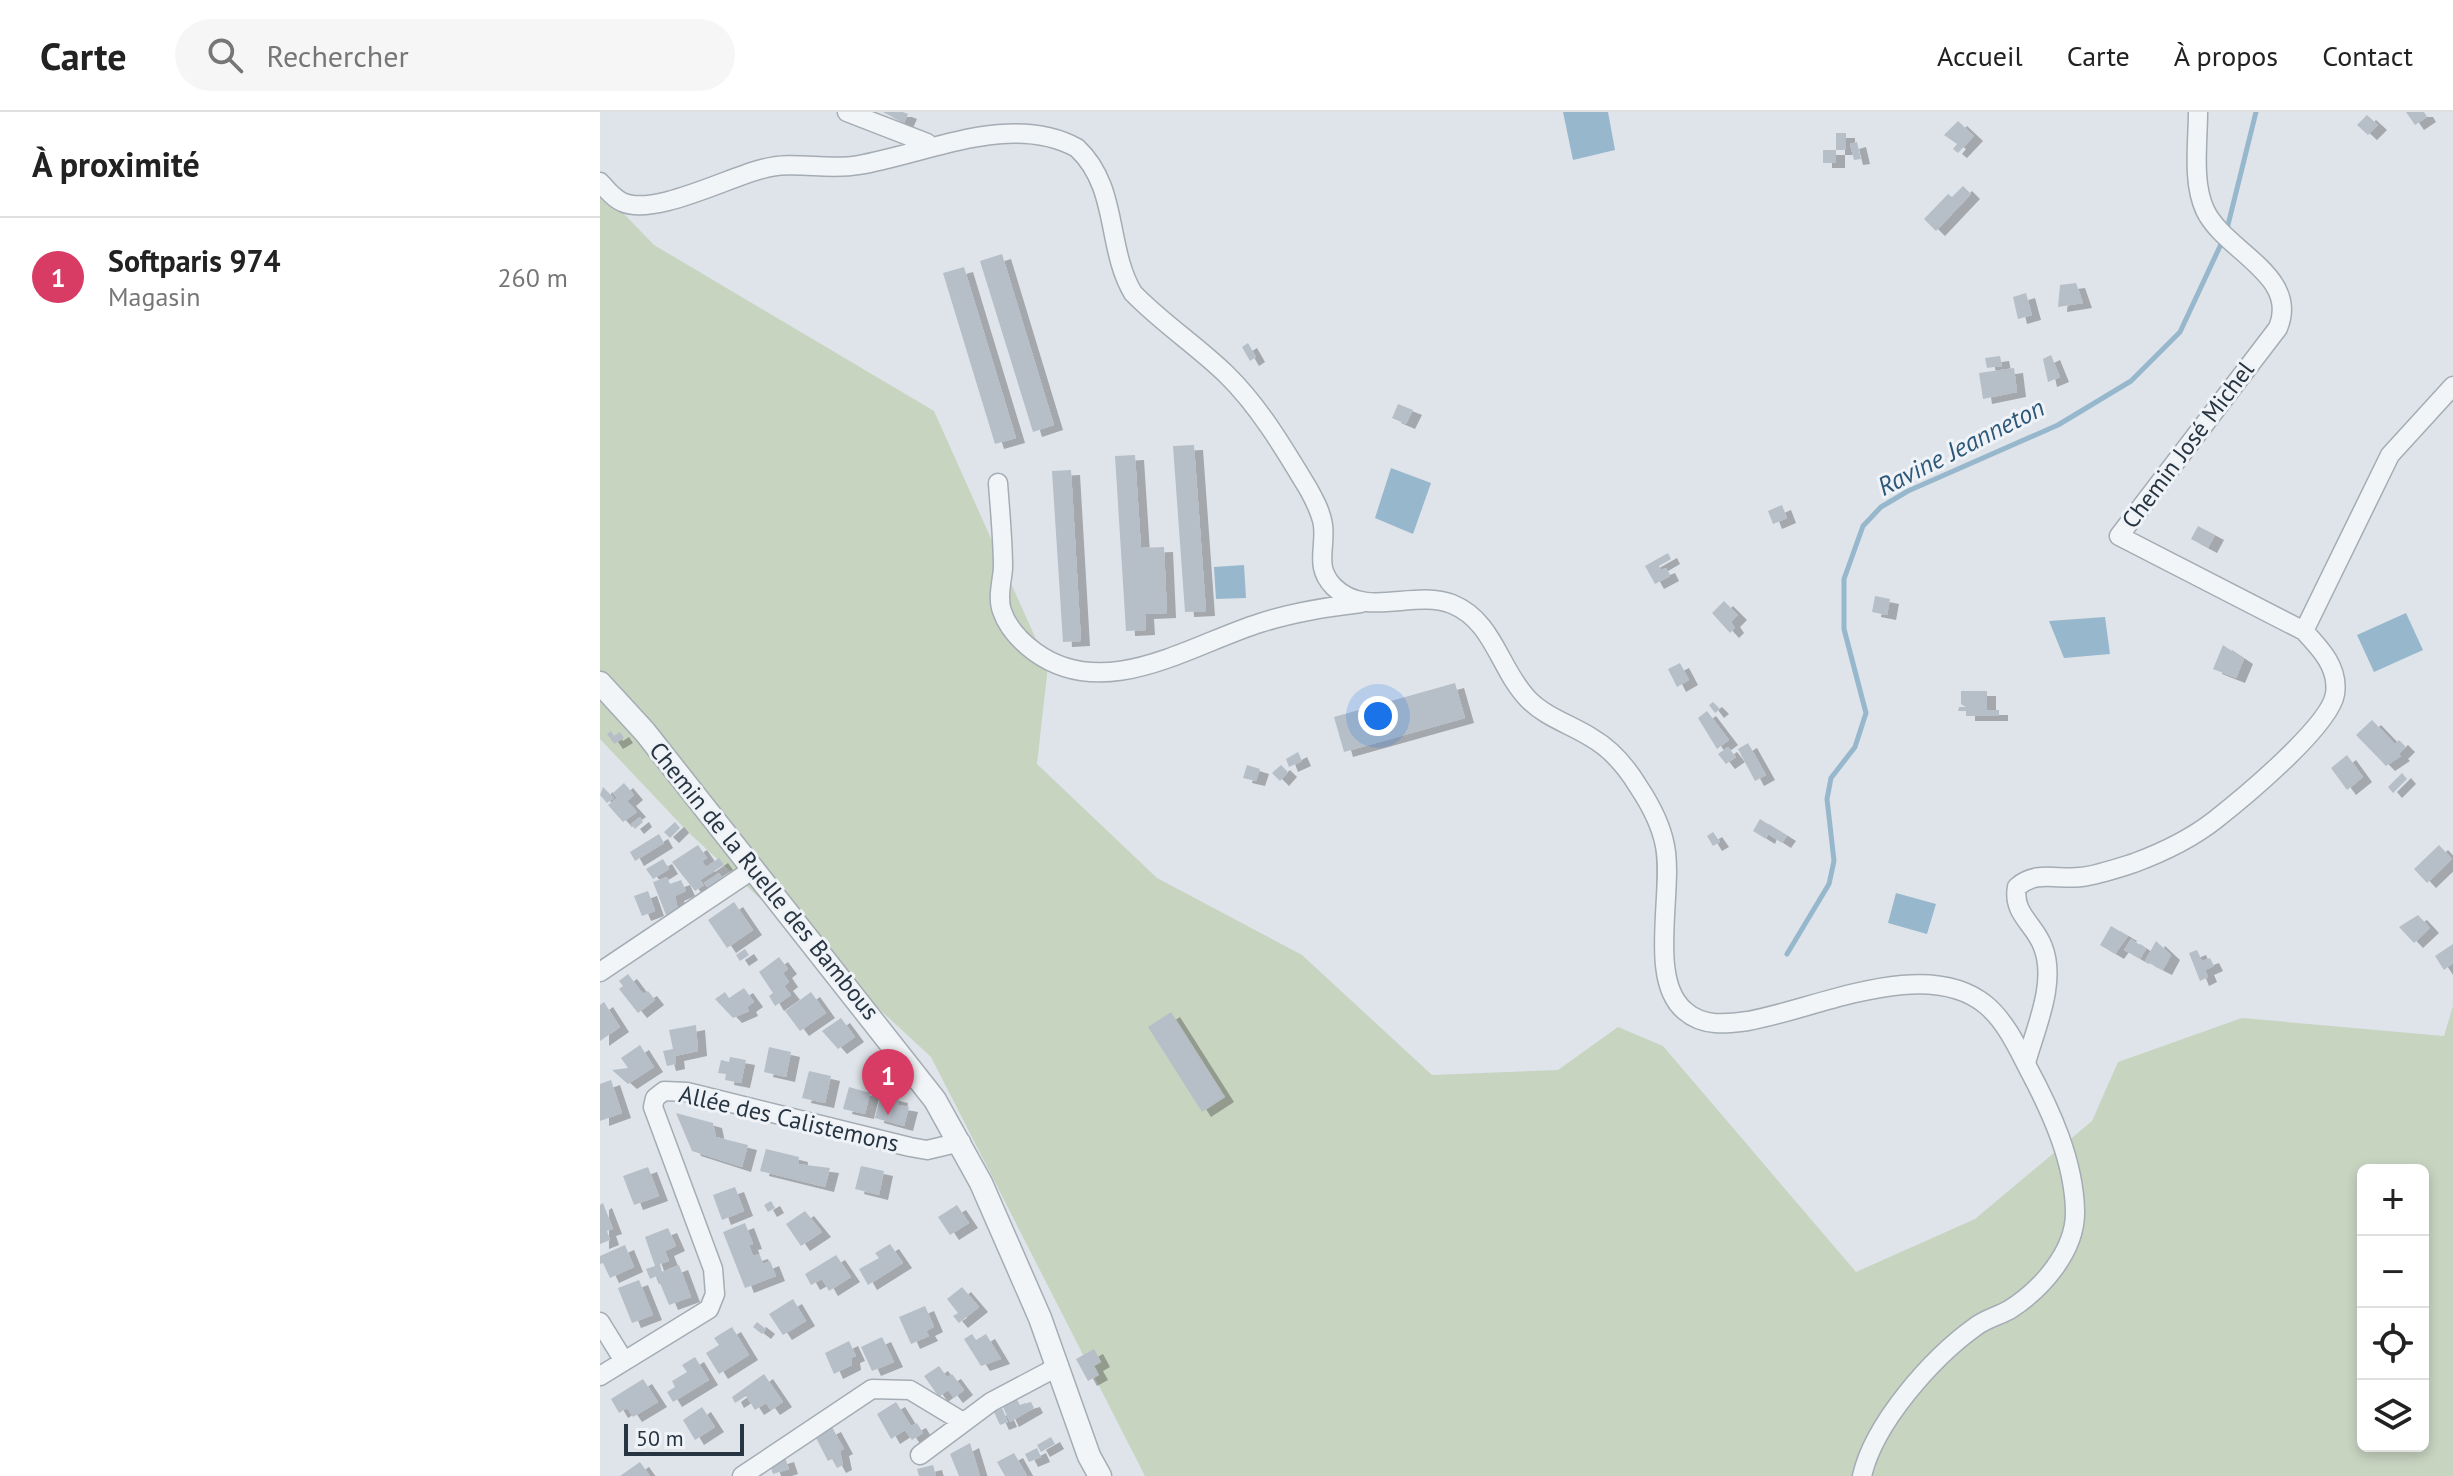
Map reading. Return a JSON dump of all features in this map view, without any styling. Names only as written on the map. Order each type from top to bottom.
[{"type":"street","points":[[847,112],[927,143]]},
{"type":"street","name":"Chemin José Michel","points":[[2026,1063],[2043,1002],[2046,967],[2043,947],[2017,908],[2017,887],[2025,879],[2039,876],[2081,877],[2135,862],[2213,821],[2311,735],[2332,705],[2336,677],[2326,657],[2304,631],[2119,536],[2278,328],[2283,316],[2284,306],[2273,283],[2210,220],[2199,193],[2198,112]]},
{"type":"street","points":[[600,182],[623,203],[635,206],[668,201],[762,169],[794,165],[832,168],[860,165],[979,126],[1019,122],[1061,135],[1078,149],[1103,189],[1113,216],[1124,278],[1133,293],[1225,374],[1260,416],[1317,506],[1324,529],[1320,562],[1323,573],[1344,596],[1361,603]]},
{"type":"street","points":[[2304,631],[2390,455],[2453,386]]},
{"type":"street","points":[[998,483],[1003,567],[1000,607],[1008,627],[1024,644],[1064,667],[1090,675],[1120,673],[1259,623],[1308,609],[1427,599],[1460,608],[1472,616],[1493,640],[1527,698],[1610,752],[1637,783],[1659,822],[1666,848],[1664,957],[1668,984],[1686,1012],[1724,1025],[1780,1015],[1882,987],[1943,984],[1965,991],[1986,1004],[2002,1021],[2048,1105],[2073,1185],[2076,1218],[2056,1267],[2031,1293],[2008,1310],[1978,1324],[1921,1378],[1878,1438],[1862,1476]]},
{"type":"street","name":"Chemin de la Ruelle des Bambous","points":[[600,683],[645,732],[752,870],[910,1064],[961,1142],[1059,1366],[1089,1456],[1100,1476]]},
{"type":"street","points":[[600,972],[752,870]]},
{"type":"street","name":"Allée des Calistemons","points":[[600,1376],[702,1316],[715,1294],[713,1269],[653,1107],[655,1098],[664,1091],[687,1092],[927,1150],[961,1142]]},
{"type":"street","points":[[600,1322],[624,1361]]},
{"type":"street","points":[[920,1455],[963,1422],[1029,1379],[1059,1366]]},
{"type":"street","points":[[742,1476],[865,1392],[879,1387],[910,1390],[963,1422]]},
{"type":"green space","points":[[600,189],[654,245],[934,411],[1048,666],[1037,764],[1157,878],[1302,955],[1432,1075],[1558,1070],[1618,1027],[1663,1046],[1856,1272],[1975,1219],[2092,1121],[2118,1062],[2242,1018],[2444,1036],[2453,1006],[2453,1476],[1145,1476],[931,1057],[688,832],[600,739]]},
{"type":"water","points":[[1563,112],[1608,112],[1615,150],[1573,160]]},
{"type":"water","points":[[1391,468],[1431,483],[1413,534],[1375,518]]},
{"type":"water","points":[[1244,565],[1246,598],[1216,599],[1214,567]]},
{"type":"water","points":[[2406,613],[2423,650],[2374,672],[2357,635]]},
{"type":"water","points":[[2105,617],[2110,654],[2064,658],[2049,621]]},
{"type":"water","points":[[1896,893],[1936,904],[1927,934],[1888,923]]},
{"type":"building","points":[[883,112],[903,112],[908,114],[904,123]]},
{"type":"building","points":[[2406,112],[2424,112],[2427,117],[2415,125]]},
{"type":"building","points":[[2367,115],[2378,125],[2368,135],[2357,125]]},
{"type":"building","points":[[1958,121],[1974,136],[1958,153],[1953,149],[1957,144],[1944,135]]},
{"type":"building","points":[[1836,133],[1846,133],[1846,150],[1836,150]]},
{"type":"building","points":[[1857,142],[1861,159],[1854,160],[1850,144]]},
{"type":"building","points":[[1823,150],[1836,150],[1836,163],[1823,163]]},
{"type":"building","points":[[1963,186],[1971,194],[1936,231],[1924,219],[1948,194],[1952,197]]},
{"type":"building","points":[[1002,254],[1054,425],[1033,432],[980,261]]},
{"type":"building","points":[[964,267],[1016,438],[995,444],[943,273]]},
{"type":"building","points":[[2076,283],[2083,303],[2058,307],[2060,285]]},
{"type":"building","points":[[2026,293],[2032,315],[2018,319],[2013,297]]},
{"type":"building","points":[[1248,343],[1256,357],[1250,361],[1242,347]]},
{"type":"building","points":[[2051,355],[2060,377],[2048,382],[2043,359]]},
{"type":"building","points":[[2000,356],[2002,366],[1987,368],[1985,358]]},
{"type":"building","points":[[2014,368],[2017,392],[1983,399],[1979,373]]},
{"type":"building","points":[[1398,404],[1413,410],[1406,424],[1392,418]]},
{"type":"building","points":[[1194,445],[1206,611],[1185,612],[1173,446]]},
{"type":"building","points":[[1135,455],[1141,548],[1164,547],[1167,613],[1145,614],[1146,630],[1126,631],[1115,456]]},
{"type":"building","points":[[1071,470],[1081,641],[1063,642],[1052,471]]},
{"type":"building","points":[[1782,505],[1787,518],[1773,524],[1768,511]]},
{"type":"building","points":[[2198,526],[2215,535],[2208,548],[2191,539]]},
{"type":"building","points":[[1668,553],[1671,559],[1659,566],[1661,570],[1666,568],[1670,576],[1655,584],[1645,566]]},
{"type":"building","points":[[1875,596],[1890,599],[1887,615],[1872,612]]},
{"type":"building","points":[[1724,601],[1738,615],[1731,622],[1735,628],[1730,633],[1712,613]]},
{"type":"building","points":[[2223,645],[2244,659],[2236,678],[2213,669]]},
{"type":"building","points":[[1680,663],[1689,680],[1677,687],[1668,669]]},
{"type":"building","points":[[1455,683],[1465,718],[1344,752],[1334,717]]},
{"type":"building","points":[[1961,691],[1987,691],[1987,710],[1999,710],[1999,716],[1966,716],[1966,711],[1958,711],[1959,707],[1966,707],[1961,704]]},
{"type":"building","points":[[1713,702],[1720,709],[1715,713],[1709,705]]},
{"type":"building","points":[[1707,711],[1729,740],[1717,749],[1698,718]]},
{"type":"building","points":[[2372,720],[2395,744],[2399,740],[2406,747],[2399,754],[2401,756],[2386,766],[2356,735]]},
{"type":"building","points":[[611,731],[614,736],[620,732],[624,738],[614,744],[607,734]]},
{"type":"building","points":[[1748,743],[1766,775],[1755,781],[1738,749]]},
{"type":"building","points":[[1728,747],[1736,757],[1726,764],[1718,754]]},
{"type":"building","points":[[1298,752],[1302,761],[1289,767],[1286,759]]},
{"type":"building","points":[[2347,755],[2363,777],[2347,790],[2331,768]]},
{"type":"building","points":[[1247,765],[1260,769],[1256,781],[1243,778]]},
{"type":"building","points":[[1281,765],[1288,772],[1280,781],[1272,773]]},
{"type":"building","points":[[2402,773],[2407,779],[2393,793],[2388,787]]},
{"type":"building","points":[[624,783],[634,795],[627,801],[637,812],[623,822],[608,805],[617,798],[613,793]]},
{"type":"building","points":[[603,787],[614,798],[607,803],[600,795]]},
{"type":"building","points":[[640,817],[643,822],[635,829],[631,824]]},
{"type":"building","points":[[1760,819],[1787,836],[1782,843],[1768,834],[1766,839],[1753,831]]},
{"type":"building","points":[[675,822],[680,828],[670,838],[664,832]]},
{"type":"building","points":[[1713,832],[1720,842],[1713,846],[1707,836]]},
{"type":"building","points":[[659,834],[664,843],[635,861],[630,852]]},
{"type":"building","points":[[698,845],[707,858],[702,861],[706,867],[719,858],[724,865],[700,880],[704,885],[695,891],[672,862]]},
{"type":"building","points":[[2439,845],[2452,859],[2427,883],[2414,869]]},
{"type":"building","points":[[663,859],[669,869],[653,879],[646,869]]},
{"type":"building","points":[[719,873],[723,879],[709,889],[704,883]]},
{"type":"building","points":[[667,877],[670,884],[681,880],[686,891],[675,896],[678,910],[666,915],[653,882]]},
{"type":"building","points":[[648,891],[655,911],[642,916],[634,896]]},
{"type":"building","points":[[734,902],[753,930],[727,948],[708,920]]},
{"type":"building","points":[[2418,915],[2430,928],[2414,943],[2399,927]]},
{"type":"building","points":[[2111,926],[2128,936],[2115,954],[2100,945]]},
{"type":"building","points":[[2131,939],[2146,949],[2140,959],[2124,950]]},
{"type":"building","points":[[2156,941],[2171,955],[2163,970],[2145,961]]},
{"type":"building","points":[[2453,944],[2453,963],[2444,970],[2435,956]]},
{"type":"building","points":[[745,949],[749,955],[740,961],[736,955]]},
{"type":"building","points":[[2197,950],[2202,961],[2210,958],[2214,966],[2205,970],[2208,977],[2200,981],[2189,953]]},
{"type":"building","points":[[779,957],[788,969],[783,973],[789,982],[784,986],[791,995],[775,1006],[769,996],[773,993],[759,972]]},
{"type":"building","points":[[628,974],[643,994],[648,991],[655,1000],[638,1013],[619,989],[623,986],[619,981]]},
{"type":"building","points":[[744,988],[754,1002],[747,1007],[749,1011],[733,1018],[715,999],[725,992],[729,998]]},
{"type":"building","points":[[811,992],[826,1013],[800,1031],[785,1011]]},
{"type":"building","points":[[604,1002],[620,1027],[600,1041],[600,1005]]},
{"type":"building","points":[[1171,1012],[1225,1097],[1202,1112],[1148,1027]]},
{"type":"building","points":[[841,1018],[855,1037],[838,1049],[822,1031]]},
{"type":"building","points":[[696,1025],[698,1051],[675,1056],[676,1064],[667,1066],[663,1051],[673,1049],[669,1030]]},
{"type":"building","points":[[640,1045],[654,1067],[628,1084],[612,1070],[628,1068],[621,1058]]},
{"type":"building","points":[[769,1047],[791,1052],[786,1077],[764,1072]]},
{"type":"building","points":[[730,1057],[746,1060],[741,1083],[725,1080],[726,1074],[718,1073],[721,1060],[729,1062]]},
{"type":"building","points":[[809,1071],[831,1076],[825,1103],[802,1098]]},
{"type":"building","points":[[611,1080],[622,1113],[600,1121],[600,1084]]},
{"type":"building","points":[[849,1087],[870,1093],[865,1114],[843,1109]]},
{"type":"building","points":[[881,1094],[899,1098],[898,1105],[909,1107],[904,1126],[875,1118]]},
{"type":"building","points":[[676,1113],[713,1123],[716,1137],[748,1145],[742,1167],[692,1151]]},
{"type":"building","points":[[766,1149],[799,1157],[798,1164],[830,1168],[825,1187],[760,1171]]},
{"type":"building","points":[[861,1166],[884,1171],[879,1195],[855,1189]]},
{"type":"building","points":[[648,1167],[659,1196],[634,1205],[623,1176]]},
{"type":"building","points":[[735,1187],[744,1211],[722,1220],[713,1195]]},
{"type":"building","points":[[771,1201],[775,1208],[768,1212],[764,1205]]},
{"type":"building","points":[[603,1203],[613,1229],[607,1231],[610,1240],[600,1244],[600,1205]]},
{"type":"building","points":[[957,1205],[969,1223],[950,1235],[938,1217]]},
{"type":"building","points":[[805,1211],[822,1232],[801,1246],[786,1224]]},
{"type":"building","points":[[745,1223],[753,1244],[749,1245],[753,1256],[759,1254],[763,1264],[770,1261],[776,1276],[745,1288],[723,1232]]},
{"type":"building","points":[[668,1228],[676,1246],[665,1251],[669,1261],[660,1264],[662,1272],[679,1265],[691,1297],[669,1305],[657,1276],[650,1279],[646,1269],[655,1266],[645,1237]]},
{"type":"building","points":[[890,1244],[903,1263],[868,1285],[859,1269],[879,1258],[875,1253]]},
{"type":"building","points":[[625,1245],[634,1267],[610,1278],[603,1263],[600,1264],[600,1256]]},
{"type":"building","points":[[836,1255],[851,1277],[829,1291],[822,1279],[811,1285],[805,1274]]},
{"type":"building","points":[[639,1280],[653,1315],[632,1323],[618,1288]]},
{"type":"building","points":[[962,1287],[979,1307],[959,1323],[953,1316],[958,1313],[947,1299]]},
{"type":"building","points":[[793,1299],[806,1321],[783,1335],[769,1314]]},
{"type":"building","points":[[925,1306],[934,1327],[926,1331],[929,1336],[911,1344],[899,1317]]},
{"type":"building","points":[[757,1322],[766,1329],[762,1334],[753,1327]]},
{"type":"building","points":[[732,1327],[749,1355],[719,1374],[706,1353],[719,1345],[714,1338]]},
{"type":"building","points":[[972,1334],[976,1340],[986,1334],[1001,1359],[981,1366],[964,1339]]},
{"type":"building","points":[[882,1337],[894,1362],[872,1371],[861,1347]]},
{"type":"building","points":[[849,1341],[856,1356],[851,1358],[852,1365],[834,1374],[825,1353]]},
{"type":"building","points":[[1094,1349],[1101,1362],[1094,1366],[1099,1375],[1088,1381],[1076,1359]]},
{"type":"building","points":[[695,1357],[709,1380],[673,1402],[667,1392],[675,1387],[672,1381],[687,1372],[682,1365]]},
{"type":"building","points":[[939,1366],[947,1377],[952,1374],[964,1390],[954,1398],[948,1390],[939,1397],[924,1376]]},
{"type":"building","points":[[764,1374],[783,1402],[771,1410],[766,1403],[755,1410],[746,1396],[735,1403],[732,1397]]},
{"type":"building","points":[[643,1379],[658,1402],[633,1417],[627,1408],[619,1413],[611,1399]]},
{"type":"building","points":[[1016,1398],[1020,1405],[1031,1402],[1034,1408],[1010,1422],[1002,1405]]},
{"type":"building","points":[[896,1402],[911,1426],[917,1423],[923,1433],[912,1440],[905,1430],[891,1439],[877,1414]]},
{"type":"building","points":[[702,1407],[715,1427],[695,1440],[683,1420]]},
{"type":"building","points":[[1002,1408],[1008,1422],[1000,1425],[994,1412]]},
{"type":"building","points":[[832,1427],[844,1449],[840,1451],[843,1465],[837,1468],[832,1459],[828,1461],[815,1436]]},
{"type":"building","points":[[1051,1437],[1055,1444],[1041,1452],[1037,1445]]},
{"type":"building","points":[[970,1443],[980,1476],[959,1476],[950,1454]]},
{"type":"building","points":[[1037,1448],[1041,1457],[1029,1462],[1025,1454]]},
{"type":"building","points":[[1014,1453],[1027,1476],[1005,1476],[997,1462]]},
{"type":"building","points":[[785,1457],[789,1469],[773,1474],[769,1462]]},
{"type":"building","points":[[640,1462],[650,1476],[620,1476]]},
{"type":"building","points":[[933,1465],[936,1476],[919,1476],[917,1469]]},
{"type":"waterway","name":"Ravine Jeanneton","points":[[2226,233],[2256,112]]},
{"type":"waterway","name":"Ravine Jeanneton","points":[[1787,954],[1829,884],[1834,861],[1827,799],[1831,778],[1855,747],[1866,713],[1844,629],[1844,579],[1863,526],[1881,507],[1908,491],[2058,425],[2131,381],[2180,332],[2222,242]]},
{"type":"place","name":"Softparis 974","points":[[888,1115]]}]
